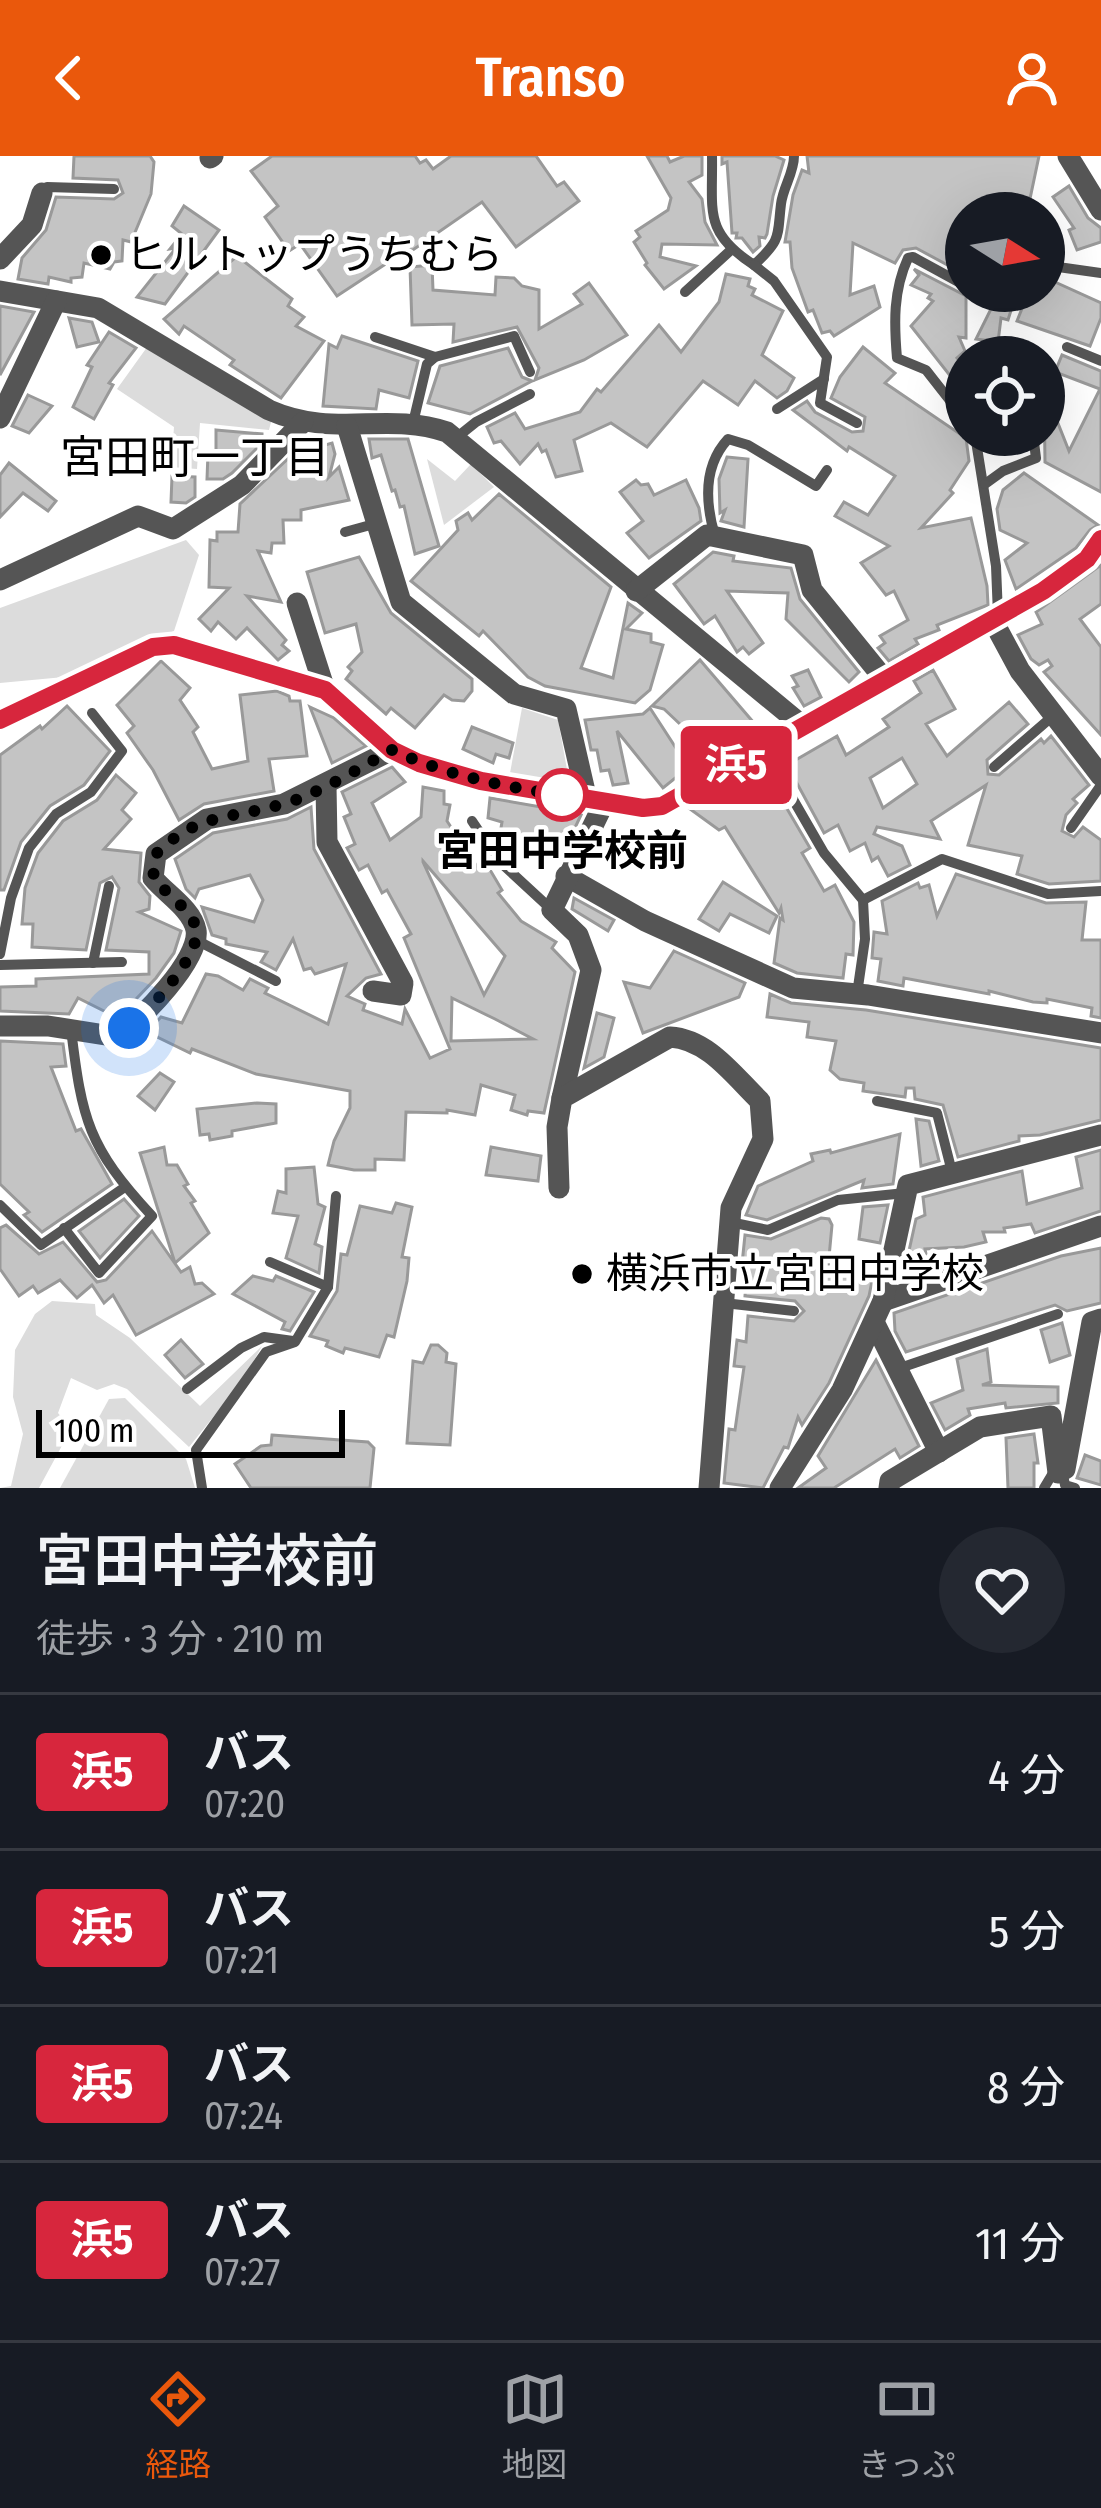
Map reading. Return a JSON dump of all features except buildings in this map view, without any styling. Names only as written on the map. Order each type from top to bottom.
[{"type":"street","points":[[1067,156],[1101,210]]},
{"type":"street","points":[[0,260],[32,225],[42,193]]},
{"type":"street","points":[[0,291],[98,308],[269,410],[303,422],[413,423],[447,431],[803,726]]},
{"type":"street","points":[[0,418],[56,301]]},
{"type":"street","points":[[110,503],[173,530],[242,485],[303,422]]},
{"type":"street","points":[[347,426],[400,602],[514,694],[566,710],[596,801],[552,910],[578,935],[591,970],[557,1127],[559,1188]]},
{"type":"street","points":[[0,580],[138,516]]},
{"type":"street","points":[[636,591],[706,535],[803,555],[812,590],[886,680]]},
{"type":"street","points":[[0,720],[75,691],[153,647],[174,645],[325,690],[392,750],[419,763],[481,781],[643,808],[662,806],[1043,591],[1087,559],[1101,539]]},
{"type":"street","points":[[297,604],[325,690]]},
{"type":"street","points":[[995,617],[1020,671],[1101,781]]},
{"type":"street","points":[[0,1026],[71,1029],[118,1037],[150,1010],[196,940],[189,914],[153,878],[156,854],[207,819],[284,804],[392,750]]},
{"type":"street","points":[[326,786],[327,842],[403,983],[401,994],[373,992]]},
{"type":"street","points":[[566,876],[646,921],[794,988],[1101,1033]]},
{"type":"street","points":[[562,1098],[670,1037],[704,1046],[760,1101],[763,1139],[739,1188],[730,1222],[709,1488]]},
{"type":"street","points":[[780,1488],[842,1390],[878,1311],[908,1185],[1101,1135]]},
{"type":"street","points":[[878,1311],[1101,1226]]},
{"type":"street","points":[[878,1311],[897,1369],[939,1452]]},
{"type":"street","points":[[1059,1479],[1083,1318]]},
{"type":"street","points":[[889,1488],[890,1481],[980,1427],[1051,1416],[1059,1479]]},
{"type":"lane","points":[[712,156],[716,231],[731,250],[774,281],[827,357],[820,403],[857,423]]},
{"type":"lane","points":[[754,265],[782,229],[781,202],[794,156]]},
{"type":"lane","points":[[42,193],[47,187],[114,189]]},
{"type":"lane","points":[[685,292],[731,250]]},
{"type":"lane","points":[[945,274],[913,256],[908,258],[899,277],[895,306],[896,358],[926,370],[945,394]]},
{"type":"lane","points":[[1065,268],[1101,273]]},
{"type":"lane","points":[[413,423],[427,364],[435,357],[514,336],[530,372]]},
{"type":"lane","points":[[375,337],[435,357]]},
{"type":"lane","points":[[1067,347],[1101,361]]},
{"type":"lane","points":[[777,409],[824,381],[833,360]]},
{"type":"lane","points":[[455,439],[476,422],[530,394]]},
{"type":"lane","points":[[716,537],[706,505],[716,452],[728,439],[759,451],[816,486],[827,470]]},
{"type":"lane","points":[[980,456],[986,484],[995,617]]},
{"type":"lane","points":[[986,484],[1036,456]]},
{"type":"lane","points":[[345,532],[374,524]]},
{"type":"lane","points":[[0,954],[6,901],[28,848],[56,814],[91,792],[122,751],[92,713]]},
{"type":"lane","points":[[994,767],[1054,715]]},
{"type":"lane","points":[[764,749],[805,824],[863,900],[865,939],[857,994]]},
{"type":"lane","points":[[1071,828],[1101,781]]},
{"type":"lane","points":[[472,820],[499,861],[552,910]]},
{"type":"lane","points":[[863,900],[942,859],[1048,894],[1101,891]]},
{"type":"lane","points":[[93,963],[109,886]]},
{"type":"lane","points":[[196,940],[276,981]]},
{"type":"lane","points":[[0,965],[122,962]]},
{"type":"lane","points":[[64,1228],[99,1273],[152,1216],[101,1154],[81,1111],[71,1029]]},
{"type":"lane","points":[[877,1101],[937,1112],[952,1174]]},
{"type":"lane","points":[[0,1205],[41,1245],[124,1186]]},
{"type":"lane","points":[[730,1222],[768,1230],[838,1201],[906,1193]]},
{"type":"lane","points":[[202,1488],[196,1450],[266,1352],[295,1342],[328,1287],[336,1196]]},
{"type":"lane","points":[[270,1262],[328,1287]]},
{"type":"lane","points":[[724,1303],[794,1311]]},
{"type":"lane","points":[[897,1369],[1083,1318]]},
{"type":"lane","points":[[187,1388],[264,1336],[295,1342]]},
{"type":"shaded area","points":[[150,343],[272,418],[269,430],[200,423],[197,469],[171,467],[174,427],[117,389]]},
{"type":"shaded area","points":[[427,459],[455,481],[471,464],[494,487],[444,525]]},
{"type":"shaded area","points":[[186,540],[199,555],[174,631],[64,677],[0,683],[0,608]]},
{"type":"shaded area","points":[[522,708],[558,720],[568,775],[561,782],[510,773]]},
{"type":"shaded area","points":[[52,1301],[95,1304],[96,1315],[130,1338],[200,1406],[262,1346],[243,1380],[189,1447],[127,1389],[114,1384],[97,1390],[71,1378],[58,1413],[71,1429],[39,1488],[0,1488],[11,1486],[23,1434],[13,1397],[15,1350],[35,1314]]},
{"type":"shaded area","points":[[125,1398],[186,1459],[195,1488],[60,1488],[109,1399]]},
{"type":"bus line","name":"浜5","points":[[0,720],[153,647],[174,645],[325,690],[392,750],[419,763],[481,781],[643,808],[662,806],[1043,591],[1087,559],[1101,539]]},
{"type":"place","name":"ヒルトップうちむら","points":[[101,255]]},
{"type":"place","name":"宮田中学校前","points":[[562,795]]},
{"type":"place","name":"横浜市立宮田中学校","points":[[582,1274]]},
{"type":"district","name":"宮田町一丁目","points":[[195,458]]},
{"type":"route","points":[[129,1028],[150,1010],[196,939],[189,914],[153,878],[156,854],[190,827],[207,819],[284,804],[392,750],[481,781],[562,795]]}]
